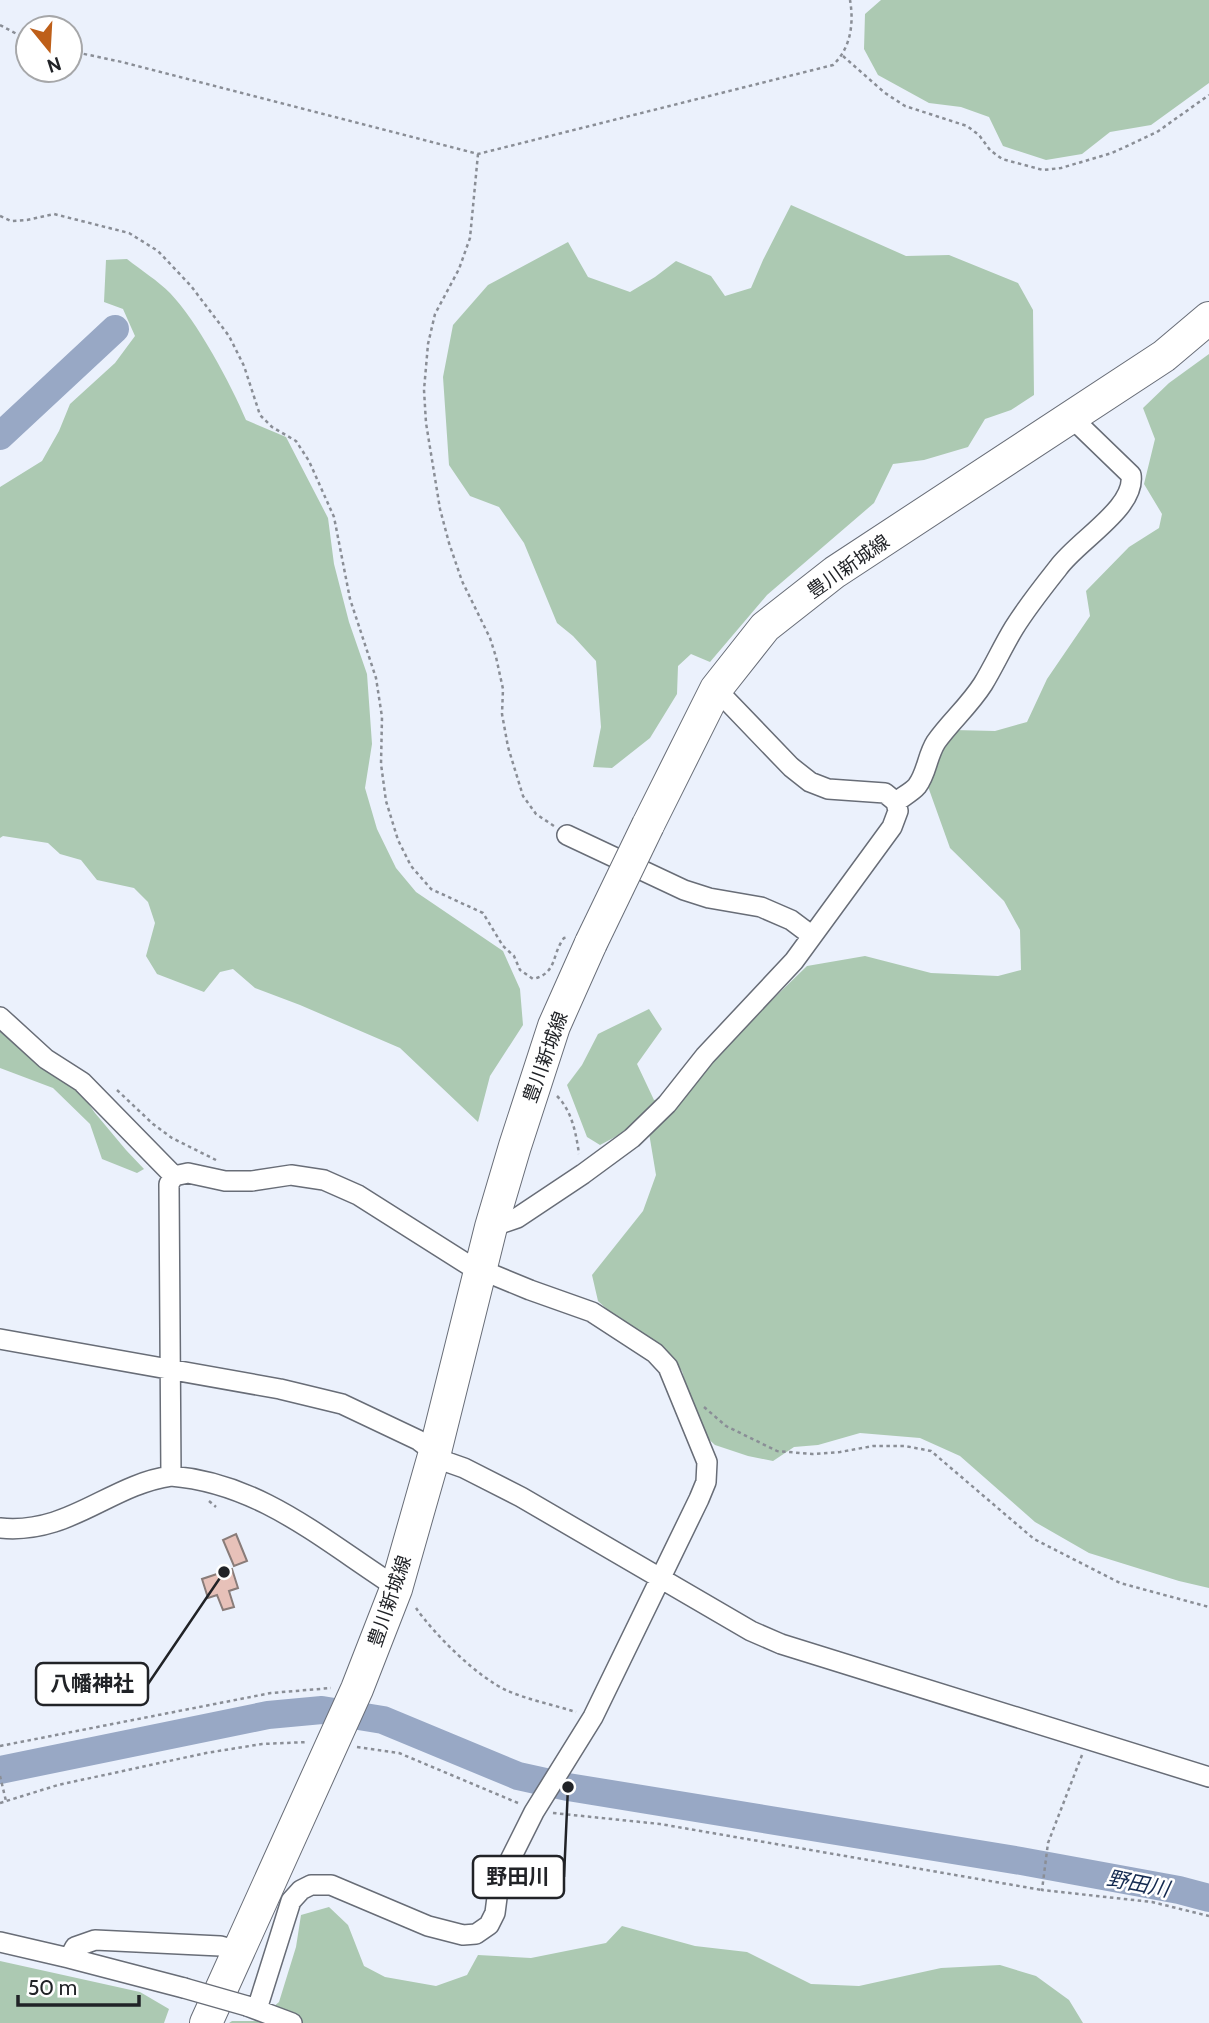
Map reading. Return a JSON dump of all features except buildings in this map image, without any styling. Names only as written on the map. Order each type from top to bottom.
[{"type":"main road","name":"豊川新城線","points":[[206,2023],[337,1735],[396,1589],[435,1452],[491,1227],[554,1026],[591,943],[716,689],[765,627],[835,572],[1164,356],[1209,318]]},
{"type":"street","points":[[896,802],[916,787],[937,741],[964,711],[983,684],[1015,626],[1059,566],[1076,546],[1125,500],[1133,484],[1131,475],[1072,418]]},
{"type":"street","points":[[491,1227],[517,1218],[583,1174],[632,1138],[667,1104],[705,1056],[794,961],[892,827],[898,811],[896,802],[885,793],[828,789],[810,782],[716,689]]},
{"type":"street","points":[[567,835],[684,890],[709,898],[761,907],[791,920],[811,935]]},
{"type":"street","points":[[0,1017],[46,1059],[82,1082],[174,1176]]},
{"type":"street","points":[[172,1476],[169,1184],[174,1176],[188,1173],[225,1181],[252,1181],[291,1175],[324,1180],[358,1195],[481,1271],[592,1312],[654,1353],[668,1367],[681,1393],[707,1462],[706,1482],[662,1578],[593,1717],[539,1805],[499,1882],[495,1913],[489,1924],[476,1934],[463,1935],[428,1926],[331,1885],[312,1885],[301,1890],[291,1901],[252,2007]]},
{"type":"street","points":[[0,1339],[323,1398],[342,1404],[418,1440],[447,1462],[521,1497],[751,1631],[781,1644],[1209,1777]]},
{"type":"street","points":[[0,1528],[19,1530],[55,1523],[153,1479],[172,1476],[218,1483],[265,1501],[396,1589]]},
{"type":"street","points":[[69,1958],[75,1947],[95,1940],[220,1946],[239,1951]]},
{"type":"street","points":[[0,1942],[184,1988],[252,2007],[292,2023]]},
{"type":"path","points":[[84,54],[478,154],[833,65],[843,56],[849,44],[850,0]]},
{"type":"path","points":[[843,56],[884,93],[905,106],[967,126],[1002,159],[1043,170],[1061,168],[1112,153],[1157,132],[1209,95]]},
{"type":"path","points":[[478,154],[470,238],[435,314],[428,344],[424,390],[425,423],[440,509],[449,543],[462,581],[490,638],[496,657],[503,689],[502,714],[508,747],[523,796],[536,814],[567,835]]},
{"type":"path","points":[[0,216],[11,221],[54,214],[129,233],[158,251],[191,286],[229,336],[244,366],[260,415],[272,427],[296,441],[327,496],[334,517],[350,599],[376,678],[382,718],[381,764],[386,801],[398,841],[411,866],[431,889],[483,913],[503,946],[514,956],[520,970],[533,979],[544,976],[551,967],[558,945],[564,938],[573,936],[591,943]]},
{"type":"path","points":[[534,1085],[552,1091],[566,1105],[576,1133],[583,1174]]},
{"type":"path","points":[[117,1090],[172,1138],[220,1162]]},
{"type":"path","points":[[681,1393],[696,1400],[726,1426],[777,1451],[812,1454],[873,1446],[905,1446],[931,1451],[1034,1539],[1121,1583],[1209,1607]]},
{"type":"path","points":[[396,1589],[409,1598],[431,1629],[478,1671],[507,1690],[593,1717]]},
{"type":"path","points":[[0,1746],[271,1693],[337,1688],[355,1692]]},
{"type":"path","points":[[1084,1739],[1082,1754],[1048,1843],[1042,1890],[1152,1902],[1209,1916]]},
{"type":"path","points":[[0,1776],[6,1801]]},
{"type":"green space","points":[[881,0],[1209,0],[1209,83],[1151,125],[1110,132],[1082,154],[1046,160],[1003,146],[989,117],[961,107],[929,103],[878,75],[864,49],[865,14]]},
{"type":"green space","points":[[791,205],[906,256],[949,255],[1018,283],[1033,310],[1034,395],[1011,410],[985,419],[968,447],[924,460],[893,464],[874,503],[767,595],[710,662],[691,654],[678,666],[677,694],[650,738],[612,768],[593,767],[601,727],[596,661],[557,623],[524,543],[499,507],[470,496],[449,465],[443,377],[453,325],[488,285],[568,242],[588,277],[630,292],[676,261],[711,276],[725,296],[751,288]]},
{"type":"green space","points":[[127,259],[165,289],[180,305],[212,354],[246,420],[286,437],[328,518],[334,564],[349,622],[367,674],[372,744],[365,788],[377,829],[396,868],[416,892],[503,951],[520,989],[523,1025],[490,1076],[478,1122],[400,1048],[255,988],[233,969],[220,972],[204,992],[157,974],[146,956],[155,923],[148,902],[134,888],[97,880],[81,860],[60,854],[48,843],[3,836],[0,838],[0,487],[42,461],[70,404],[115,363],[135,336],[123,309],[104,302],[106,260]]},
{"type":"green space","points":[[1209,354],[1209,1588],[1089,1553],[1035,1522],[960,1456],[920,1438],[860,1433],[818,1445],[794,1447],[773,1461],[715,1445],[701,1432],[682,1371],[667,1354],[623,1324],[598,1301],[592,1275],[643,1211],[656,1175],[649,1133],[630,1129],[600,1145],[587,1137],[567,1085],[582,1065],[598,1034],[649,1009],[662,1029],[637,1064],[654,1100],[684,1097],[728,1043],[807,966],[865,956],[931,973],[998,976],[1021,970],[1020,930],[1004,901],[950,848],[926,781],[934,750],[954,730],[995,731],[1027,722],[1047,679],[1090,616],[1086,591],[1129,547],[1159,528],[1162,514],[1144,484],[1155,439],[1143,408],[1169,383]]},
{"type":"green space","points":[[0,1030],[75,1084],[95,1113],[144,1169],[137,1173],[102,1159],[90,1124],[53,1088],[0,1068]]},
{"type":"green space","points":[[329,1907],[348,1925],[364,1966],[385,1977],[436,1986],[467,1975],[478,1955],[531,1958],[606,1943],[622,1926],[695,1946],[747,1952],[811,1984],[859,1986],[941,1968],[1000,1965],[1036,1976],[1069,2000],[1083,2023],[229,2023],[257,2021],[279,2002],[296,1947],[301,1915]]},
{"type":"green space","points":[[0,1961],[140,1992],[169,2009],[164,2023],[0,2023]]},
{"type":"waterway","points":[[0,436],[115,329]]},
{"type":"waterway","name":"野田川","points":[[0,1770],[268,1715],[322,1710],[383,1720],[518,1776],[568,1787],[1021,1861],[1209,1898]]},
{"type":"place","name":"八幡神社","points":[[224,1572]]},
{"type":"place","name":"野田川","points":[[568,1787]]}]
